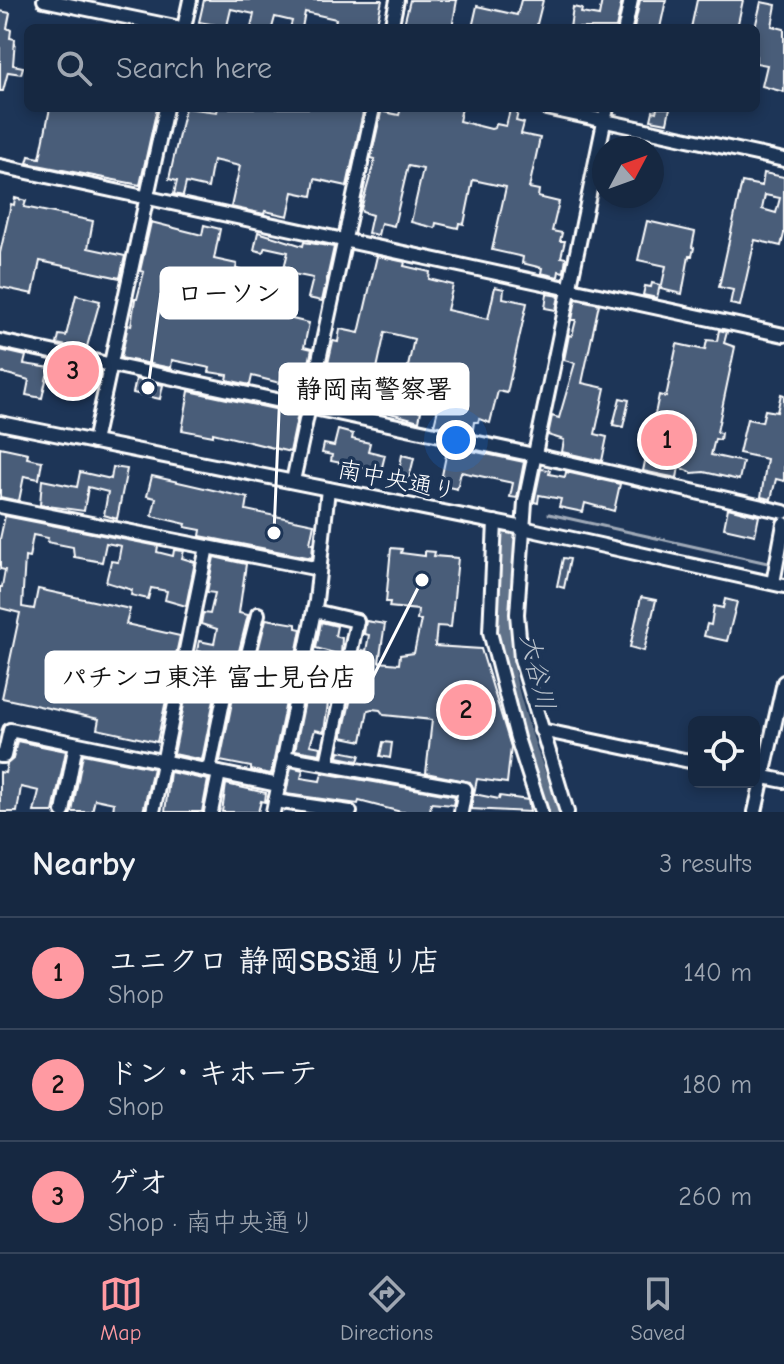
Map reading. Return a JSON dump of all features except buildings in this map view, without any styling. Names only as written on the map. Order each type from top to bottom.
[{"type":"street","points":[[44,0],[162,24]]},
{"type":"street","points":[[183,24],[190,0]]},
{"type":"street","points":[[392,24],[397,0]]},
{"type":"street","points":[[626,24],[631,0]]},
{"type":"street","points":[[94,442],[165,112]]},
{"type":"street","points":[[293,481],[372,112]]},
{"type":"street","points":[[586,112],[606,114],[784,160]]},
{"type":"street","points":[[567,812],[517,638],[523,528],[534,455],[606,114]]},
{"type":"street","points":[[0,166],[784,335]]},
{"type":"street","points":[[0,341],[534,455],[784,512]]},
{"type":"street","name":"南中央通り","points":[[0,423],[495,522],[778,584]]},
{"type":"street","points":[[328,489],[314,611],[274,806],[350,812]]},
{"type":"street","points":[[0,506],[319,569]]},
{"type":"street","points":[[495,522],[490,632],[517,738],[541,812]]},
{"type":"street","points":[[778,584],[784,524]]},
{"type":"street","points":[[153,812],[207,547]]},
{"type":"street","points":[[314,611],[357,621],[327,764]]},
{"type":"street","points":[[244,670],[258,614]]},
{"type":"street","points":[[185,658],[300,681]]},
{"type":"street","points":[[304,659],[347,669]]},
{"type":"street","points":[[211,812],[230,667]]},
{"type":"street","points":[[760,769],[784,682]]},
{"type":"street","points":[[0,756],[4,756],[10,730],[278,785]]},
{"type":"street","points":[[541,730],[688,761]]},
{"type":"street","points":[[63,812],[76,744]]},
{"type":"street","points":[[284,757],[465,789],[461,812]]},
{"type":"street","points":[[760,776],[784,781]]},
{"type":"street","points":[[755,812],[757,788]]},
{"type":"waterway","points":[[549,514],[772,564]]},
{"type":"waterway","name":"大谷川","points":[[508,540],[500,614],[503,658],[517,716],[549,812]]},
{"type":"place","name":"ゲオ","points":[[73,371]]},
{"type":"place","name":"ローソン","points":[[148,388]]},
{"type":"place","name":"ユニクロ 静岡SBS通り店","points":[[667,440]]},
{"type":"place","name":"静岡南警察署","points":[[274,533]]},
{"type":"place","name":"パチンコ東洋 富士見台店","points":[[422,580]]},
{"type":"place","name":"ドン・キホーテ","points":[[466,710]]}]
